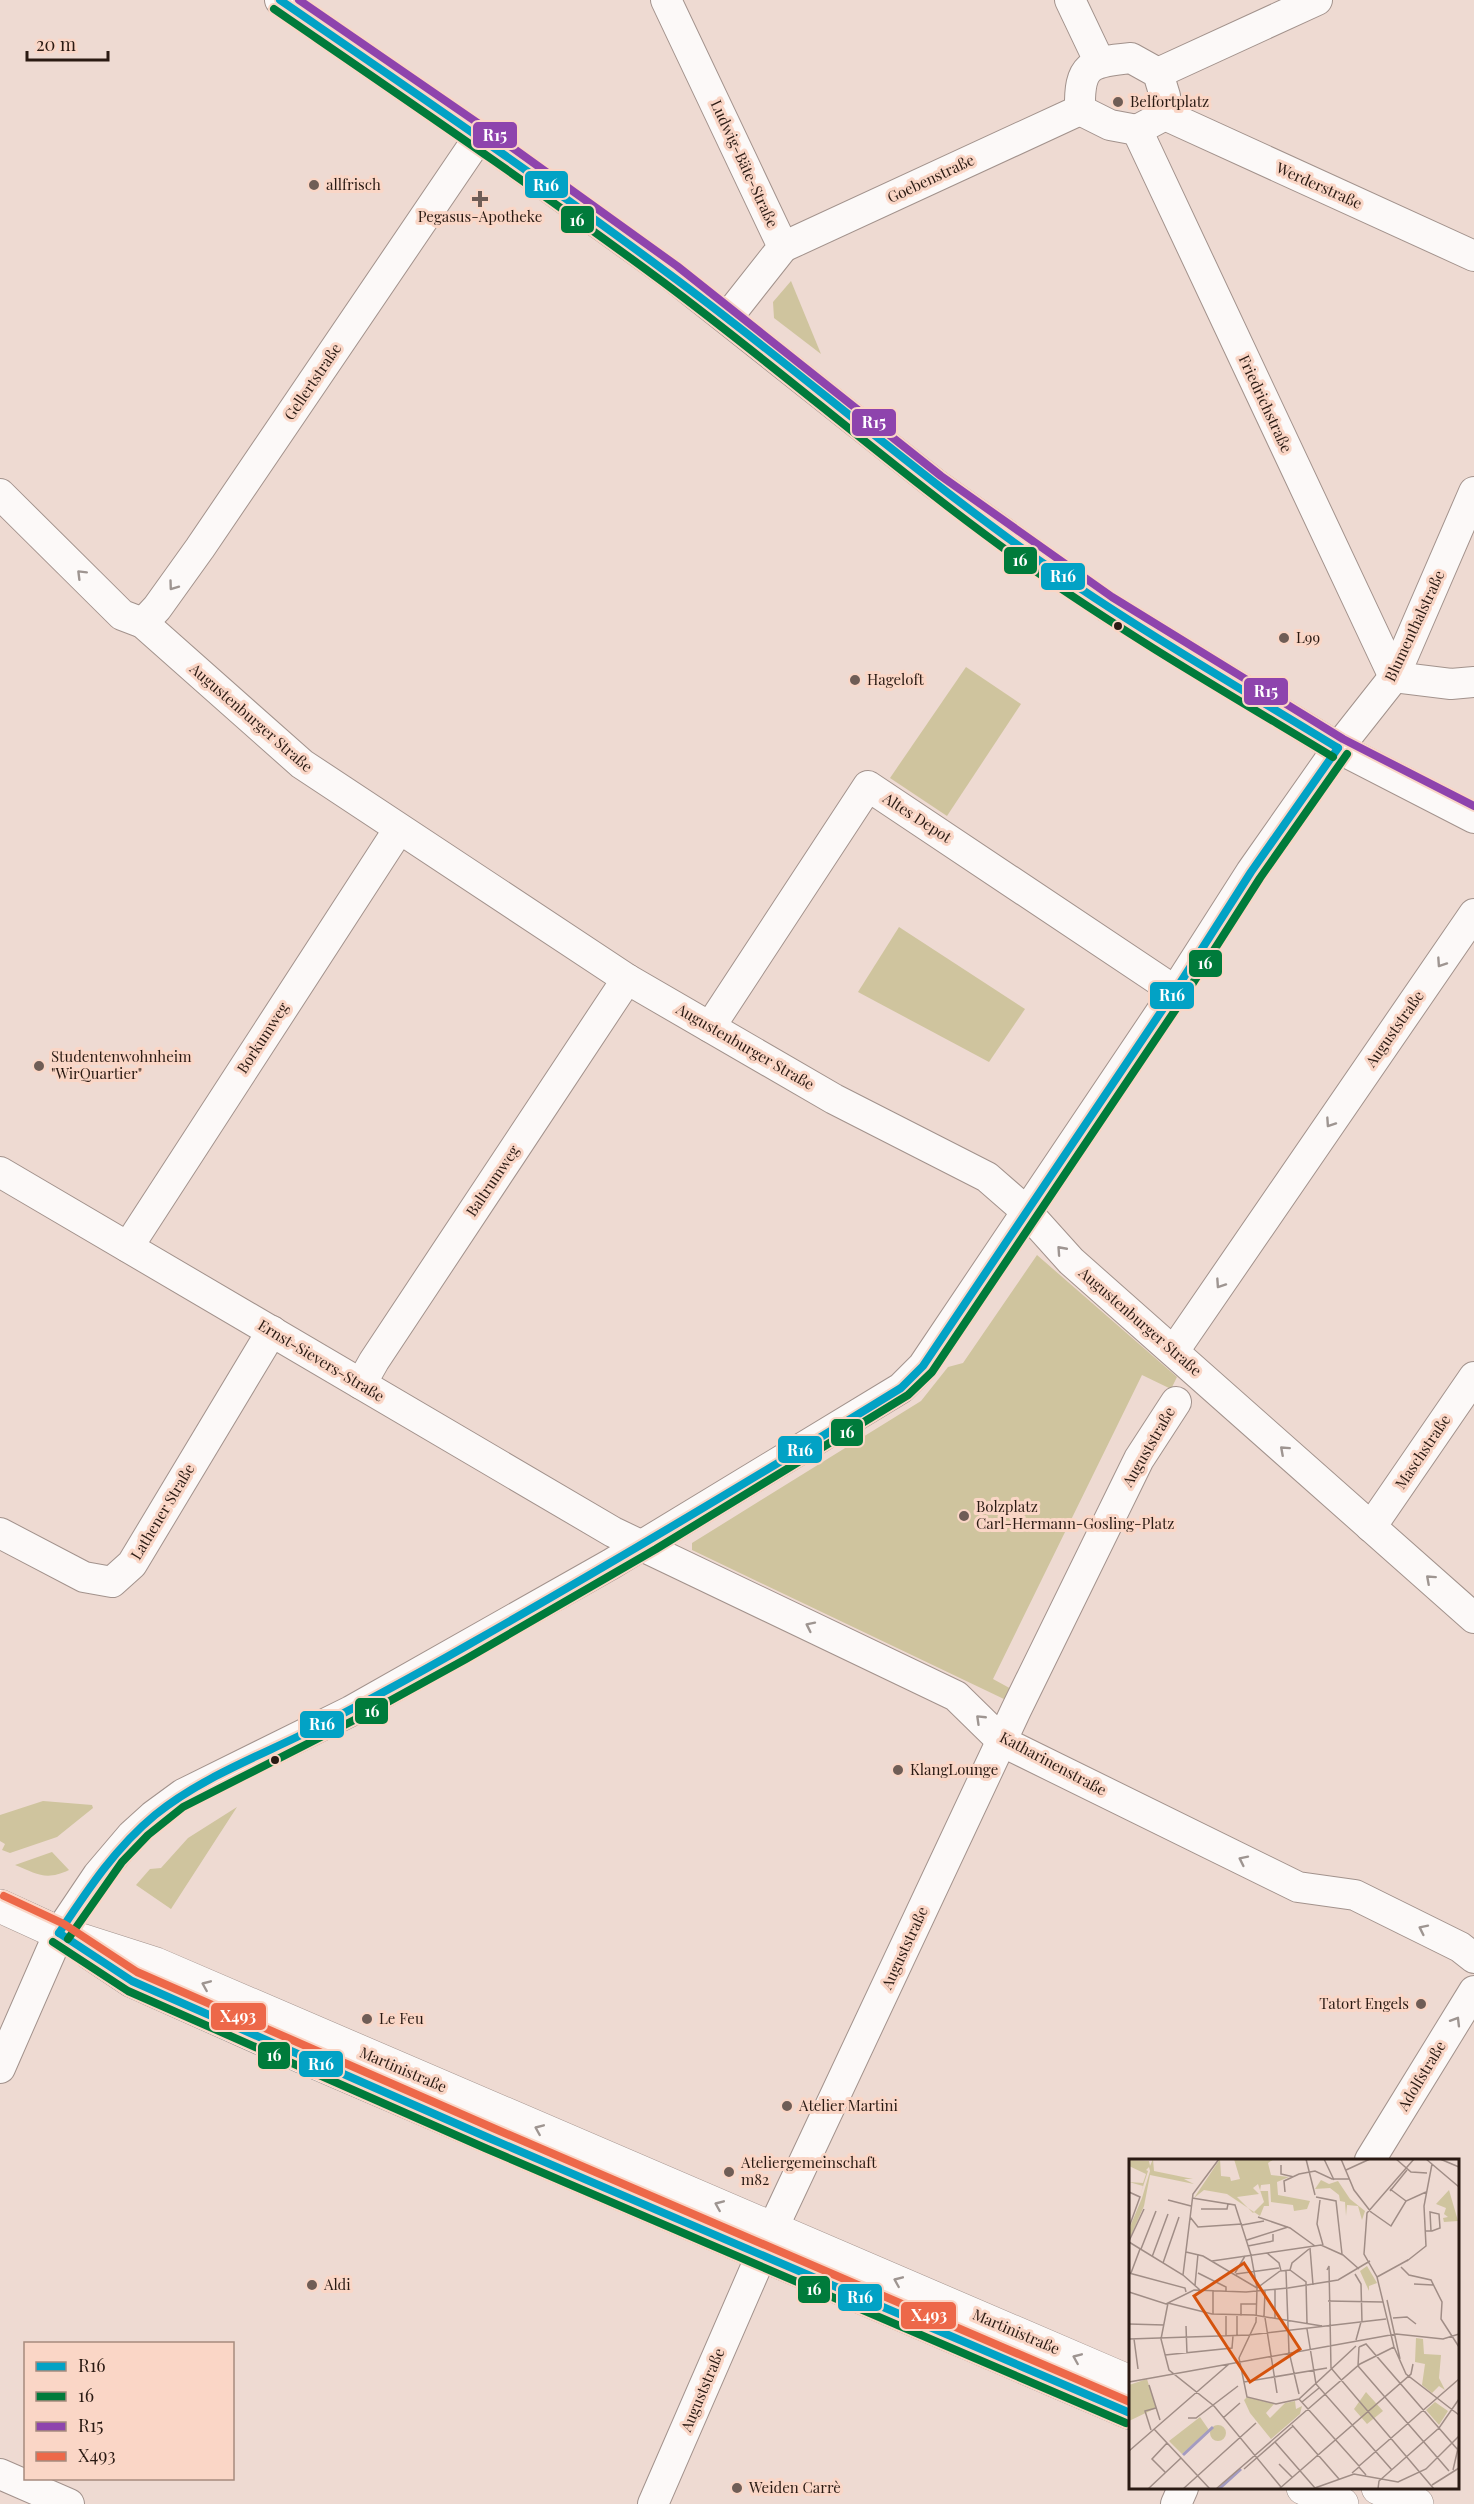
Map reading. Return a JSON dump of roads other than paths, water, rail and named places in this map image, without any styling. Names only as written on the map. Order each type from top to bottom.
[{"type":"main road","name":"Martinistraße","points":[[0,1906],[59,1933],[132,1981],[767,2241],[1129,2381]]},
{"type":"main road","name":"Martinistraße","points":[[767,2241],[1129,2412]]},
{"type":"main road","points":[[1308,2489],[1342,2504]]},
{"type":"main road","points":[[1383,2489],[1417,2504]]},
{"type":"street","points":[[280,0],[479,137],[727,318],[935,484],[1040,561],[1113,611],[1338,748],[1474,818]]},
{"type":"street","name":"Ludwig-Bäte-Straße","points":[[666,0],[783,248]]},
{"type":"street","points":[[1070,0],[1099,61]]},
{"type":"street","points":[[1158,73],[1317,0]]},
{"type":"street","points":[[1131,58],[1158,73],[1165,96],[1164,115],[1137,130],[1110,125],[1080,110],[1079,86],[1085,73],[1099,61],[1131,58]]},
{"type":"street","name":"Goebenstraße","points":[[783,248],[1080,110]]},
{"type":"street","name":"Werderstraße","points":[[1164,115],[1474,256]]},
{"type":"street","name":"Friedrichstraße","points":[[1137,130],[1394,677]]},
{"type":"street","name":"Gellertstraße","points":[[133,619],[157,608],[479,137]]},
{"type":"street","points":[[727,318],[783,248]]},
{"type":"street","name":"Blumenthalstraße","points":[[0,2068],[59,1933],[98,1875],[153,1816],[183,1794],[351,1711],[644,1545],[901,1388],[923,1366],[1175,991],[1251,872],[1338,748],[1394,677],[1474,492]]},
{"type":"street","name":"Augustenburger Straße","points":[[0,494],[133,619],[303,764],[627,979],[834,1099],[987,1177],[1026,1210],[1071,1261],[1474,1618]]},
{"type":"street","points":[[1394,677],[1451,684],[1474,682]]},
{"type":"street","name":"Altes Depot","points":[[710,1027],[868,786],[1175,991]]},
{"type":"street","name":"Borkumweg","points":[[128,1247],[399,829]]},
{"type":"street","name":"Auguststraße","points":[[1174,1351],[1474,914]]},
{"type":"street","name":"Baltrumweg","points":[[361,1384],[627,979]]},
{"type":"street","name":"Ernst-Sievers-Straße","points":[[0,1172],[542,1491],[613,1532],[644,1545]]},
{"type":"street","name":"Lathener Straße","points":[[0,1533],[84,1577],[112,1582],[132,1564],[272,1331]]},
{"type":"street","name":"Maschstraße","points":[[1371,1527],[1474,1377]]},
{"type":"street","name":"Auguststraße","points":[[653,2504],[767,2241],[1003,1742],[1139,1459],[1176,1402]]},
{"type":"street","name":"Katharinenstraße","points":[[644,1545],[956,1696],[1003,1742],[1298,1887],[1355,1895],[1460,1947],[1474,1958]]},
{"type":"street","name":"Adolfstraße","points":[[1371,2159],[1474,1991]]},
{"type":"street","points":[[0,2474],[69,2504]]},
{"type":"street","points":[[1176,2504],[1181,2489]]},
{"type":"place","name":"Belfortplatz","points":[[1118,102]]},
{"type":"place","name":"allfrisch","points":[[314,185]]},
{"type":"place","name":"Pegasus-Apotheke","points":[[480,199]]},
{"type":"place","name":"L99","points":[[1284,638]]},
{"type":"place","name":"Hageloft","points":[[855,680]]},
{"type":"place","name":"Studentenwohnheim \"WirQuartier\"","points":[[39,1066]]},
{"type":"place","name":"Bolzplatz Carl-Hermann-Gosling-Platz","points":[[964,1516]]},
{"type":"place","name":"KlangLounge","points":[[898,1770]]},
{"type":"place","name":"Tatort Engels","points":[[1421,2004]]},
{"type":"place","name":"Le Feu","points":[[367,2019]]},
{"type":"place","name":"Atelier Martini","points":[[787,2106]]},
{"type":"place","name":"Ateliergemeinschaft m82","points":[[729,2172]]},
{"type":"place","name":"Aldi","points":[[312,2285]]},
{"type":"place","name":"Weiden Carrè","points":[[737,2488]]}]
